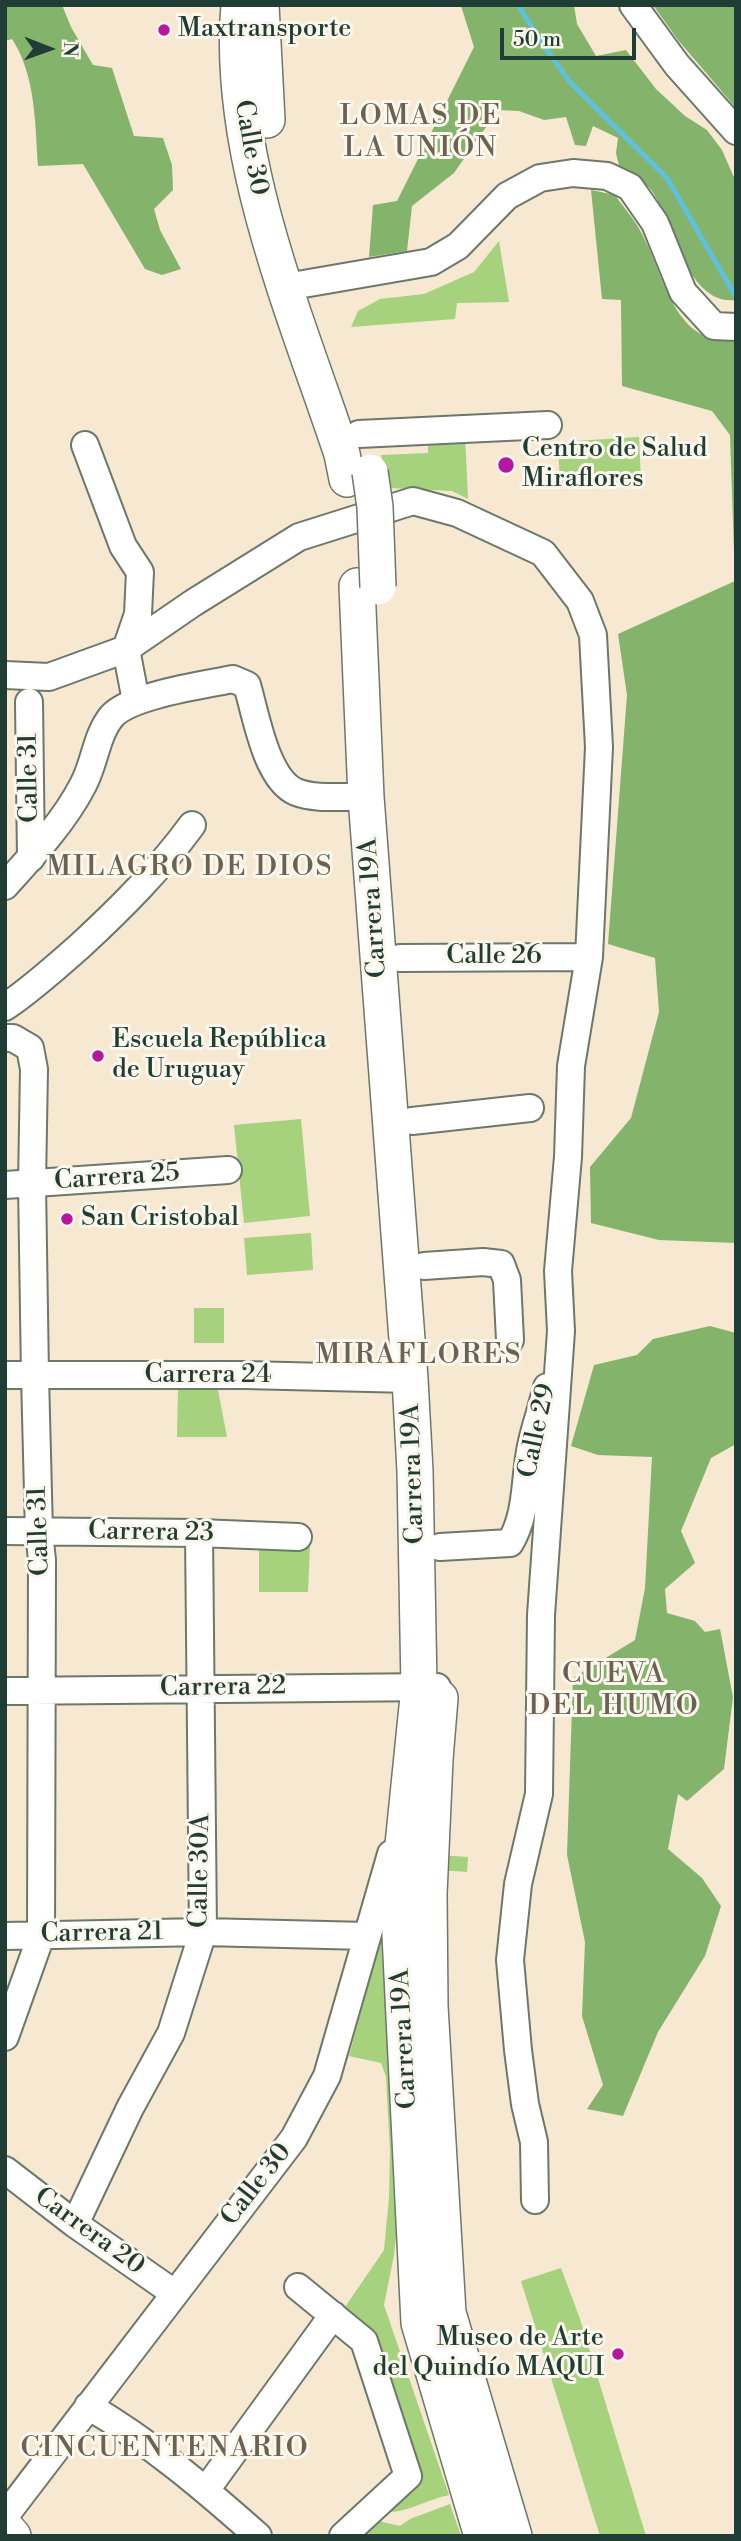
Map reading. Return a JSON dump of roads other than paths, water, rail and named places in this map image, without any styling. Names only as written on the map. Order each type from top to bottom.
[{"type":"main road","name":"Calle 30","points":[[239,5],[236,42],[244,127],[255,188],[297,285]]},
{"type":"main road","name":"Calle 30","points":[[261,5],[265,114],[297,285]]},
{"type":"main road","name":"Carrera 19A","points":[[297,285],[359,434],[358,475],[353,510],[368,586],[400,958],[425,1266],[440,1547],[430,1687],[406,1801],[398,1894],[419,2323],[482,2536]]},
{"type":"main road","name":"Carrera 19A","points":[[297,285],[342,454],[358,475]]},
{"type":"main road","name":"Carrera 19A","points":[[368,586],[366,797],[410,1379],[435,1759],[429,1894],[430,2006],[448,2313],[514,2536]]},
{"type":"main road","points":[[5,2527],[13,2536]]},
{"type":"street","points":[[633,5],[677,65],[736,131]]},
{"type":"street","points":[[297,285],[431,262],[458,246],[507,196],[540,178],[573,173],[607,176],[630,187],[655,223],[683,292],[714,326],[736,327]]},
{"type":"street","points":[[359,434],[548,425]]},
{"type":"street","points":[[85,445],[123,546],[140,572],[138,614],[126,649],[136,701]]},
{"type":"street","points":[[5,675],[49,677],[126,649],[192,603],[299,537],[413,501],[457,513],[543,553],[580,601],[593,635],[599,747],[589,957],[571,1066],[568,1157],[558,1271],[561,1331],[541,1615],[539,1794],[518,1884],[510,1960],[525,2104],[534,2142],[536,2200]]},
{"type":"street","points":[[5,861],[32,858],[76,800],[88,775],[98,742],[113,716],[136,701],[233,679],[247,685],[272,768],[287,786],[313,796],[366,797]]},
{"type":"street","name":"Calle 31","points":[[5,886],[32,858],[29,702]]},
{"type":"street","points":[[5,1007],[45,977],[124,906],[163,863],[192,825]]},
{"type":"street","name":"Calle 26","points":[[400,958],[589,957]]},
{"type":"street","name":"Calle 31","points":[[5,1038],[13,1038],[30,1048],[34,1069],[32,1184],[35,1376],[42,1560],[41,1936],[5,2037]]},
{"type":"street","points":[[412,1121],[530,1108]]},
{"type":"street","name":"Carrera 25","points":[[5,1185],[228,1170]]},
{"type":"street","points":[[425,1266],[483,1262],[501,1264],[507,1280],[510,1340]]},
{"type":"street","name":"Calle 29","points":[[440,1547],[510,1543],[517,1532],[523,1512],[531,1448],[561,1331]]},
{"type":"street","name":"Carrera 24","points":[[5,1375],[245,1375],[410,1379]]},
{"type":"street","name":"Carrera 23","points":[[5,1531],[298,1537]]},
{"type":"street","name":"Calle 30A","points":[[75,2224],[130,2108],[171,2033],[203,1932],[199,1533]]},
{"type":"street","name":"Carrera 22","points":[[5,1691],[430,1687]]},
{"type":"street","name":"Calle 30","points":[[5,2516],[294,2138],[327,2076],[406,1801]]},
{"type":"street","name":"Carrera 21","points":[[5,1936],[203,1932],[367,1936]]},
{"type":"street","name":"Carrera 20","points":[[5,2170],[75,2224],[174,2293]]},
{"type":"street","points":[[298,2287],[364,2341],[408,2476],[343,2536]]},
{"type":"street","points":[[206,2490],[333,2315]]},
{"type":"street","points":[[88,2406],[116,2423],[206,2490],[258,2536]]},
{"type":"waterway","points":[[518,5],[570,82],[667,178],[736,297]]},
{"type":"place","name":"Maxtransporte","points":[[164,30]]},
{"type":"place","name":"Centro de Salud Miraflores","points":[[506,465]]},
{"type":"place","name":"Escuela República de Uruguay","points":[[98,1056]]},
{"type":"place","name":"San Cristobal","points":[[67,1219]]},
{"type":"place","name":"Museo de Arte del Quindío MAQUI","points":[[618,2354]]},
{"type":"district","name":"LOMAS DE LA UNIÓN","points":[[421,133]]},
{"type":"district","name":"MILAGRO DE DIOS","points":[[190,868]]},
{"type":"district","name":"MIRAFLORES","points":[[419,1356]]},
{"type":"district","name":"CUEVA DEL HUMO","points":[[614,1691]]},
{"type":"district","name":"CINCUENTENARIO","points":[[165,2449]]}]
